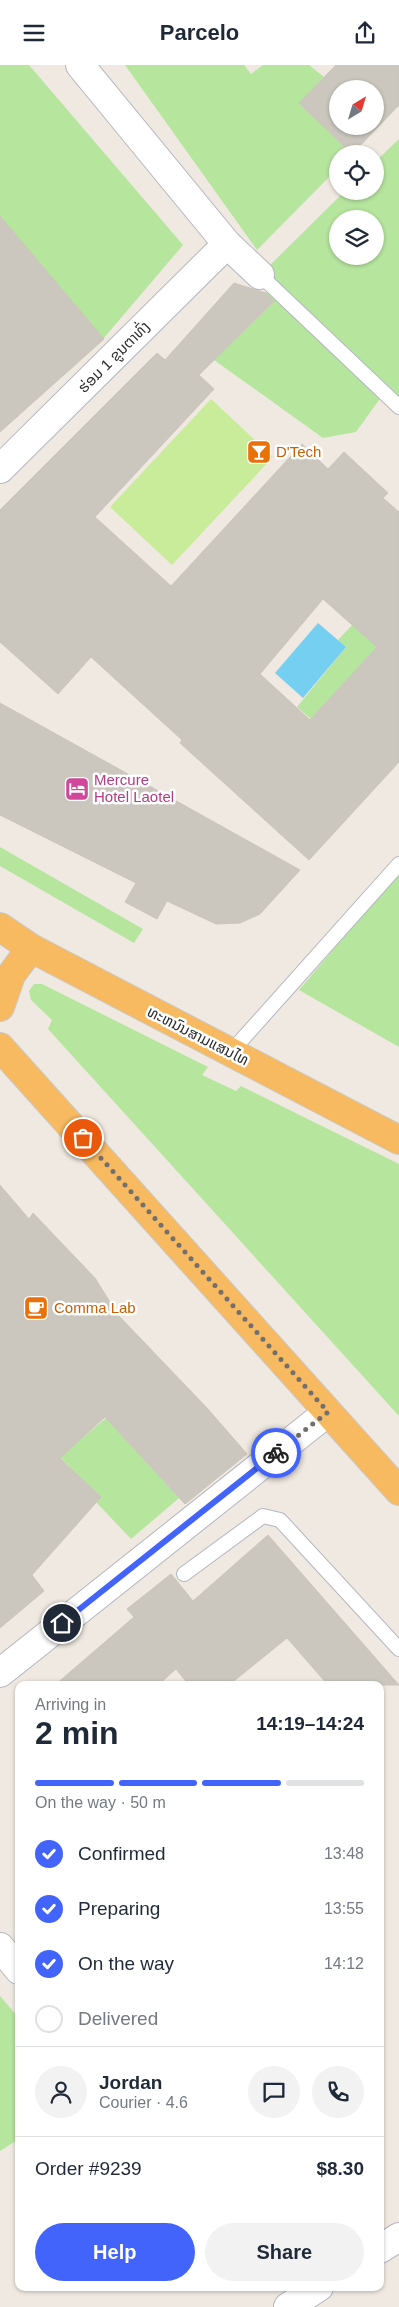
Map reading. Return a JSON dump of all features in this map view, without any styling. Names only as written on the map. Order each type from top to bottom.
[{"type":"highway","name":"ທະຫນົນສາມແສນໄທ","points":[[0,927],[30,949],[399,1139]]},
{"type":"highway","points":[[0,1007],[11,975],[30,949]]},
{"type":"highway","points":[[0,1011],[3,1049],[399,1491]]},
{"type":"street","points":[[80,65],[227,244],[260,275]]},
{"type":"street","name":"ຮ່ອມ 1 ຂູນຕາທົ່ງ","points":[[0,469],[227,244]]},
{"type":"street","points":[[0,1673],[328,1412]]},
{"type":"street","points":[[0,1947],[15,1965]]},
{"type":"street","points":[[384,2246],[399,2237]]},
{"type":"street","points":[[291,2301],[311,2291]]},
{"type":"lane","points":[[260,275],[399,407]]},
{"type":"lane","points":[[230,1053],[399,864]]},
{"type":"lane","points":[[184,1574],[263,1516],[280,1520],[399,1649]]},
{"type":"green space","points":[[0,65],[29,65],[183,245],[103,339],[0,216]]},
{"type":"green space","points":[[125,65],[244,65],[251,74],[263,65],[309,65],[324,77],[299,103],[329,132],[329,135],[332,135],[343,145],[329,145],[329,177],[257,250]]},
{"type":"green space","points":[[399,139],[399,407],[384,393],[356,432],[323,438],[214,360],[269,306],[266,293],[272,287],[260,275],[336,200],[384,200],[384,153]]},
{"type":"green space","points":[[211,399],[273,457],[172,565],[110,507]]},
{"type":"green space","points":[[358,619],[399,623],[311,719],[297,707],[346,647],[338,640]]},
{"type":"green space","points":[[0,847],[143,929],[134,943],[0,866]]},
{"type":"green space","points":[[399,872],[399,1047],[299,990]]},
{"type":"green space","points":[[34,984],[42,984],[208,1067],[202,1075],[236,1091],[241,1086],[399,1164],[399,1416],[48,1029],[52,1020],[31,1000],[29,991]]},
{"type":"green space","points":[[106,1418],[179,1498],[131,1539],[96,1502],[100,1496],[60,1457]]},
{"type":"green space","points":[[0,1996],[15,2013],[15,2142],[0,2151]]},
{"type":"water","points":[[318,623],[346,647],[303,698],[275,673]]},
{"type":"building","points":[[336,65],[399,65],[399,105],[384,121],[384,80],[329,80],[329,132],[299,103]]},
{"type":"building","points":[[332,135],[370,135],[361,145],[343,145]]},
{"type":"building","points":[[0,216],[104,339],[0,432]]},
{"type":"building","points":[[234,283],[266,293],[274,301],[199,375],[214,389],[95,517],[171,586],[302,444],[328,469],[344,452],[388,493],[383,498],[399,512],[399,762],[309,860],[180,743],[182,740],[91,657],[58,694],[0,642],[0,510],[157,353],[165,360]],"holes":[[[323,599],[377,647],[310,720],[260,674]]]},
{"type":"building","points":[[0,703],[300,870],[260,914],[240,923],[216,924],[167,901],[157,919],[125,902],[136,883],[0,815]]},
{"type":"building","points":[[0,1185],[29,1219],[33,1213],[95,1278],[118,1315],[207,1408],[247,1454],[185,1504],[105,1417],[60,1458],[101,1497],[32,1575],[44,1591],[0,1628]]},
{"type":"building","points":[[268,1535],[399,1685],[384,1685],[384,1681],[325,1681],[287,1638],[234,1681],[186,1681],[176,1669],[162,1681],[60,1681],[134,1617],[127,1609],[171,1574],[193,1601]]},
{"type":"way so far","points":[[83,1138],[328,1412],[276,1453]]},
{"type":"place","name":"D'Tech","points":[[259,452]]},
{"type":"place","name":"Mercure Hotel Laotel","points":[[77,789]]},
{"type":"place","name":"Comma Lab","points":[[36,1308]]},
{"type":"route","points":[[62,1623],[276,1453]]}]
